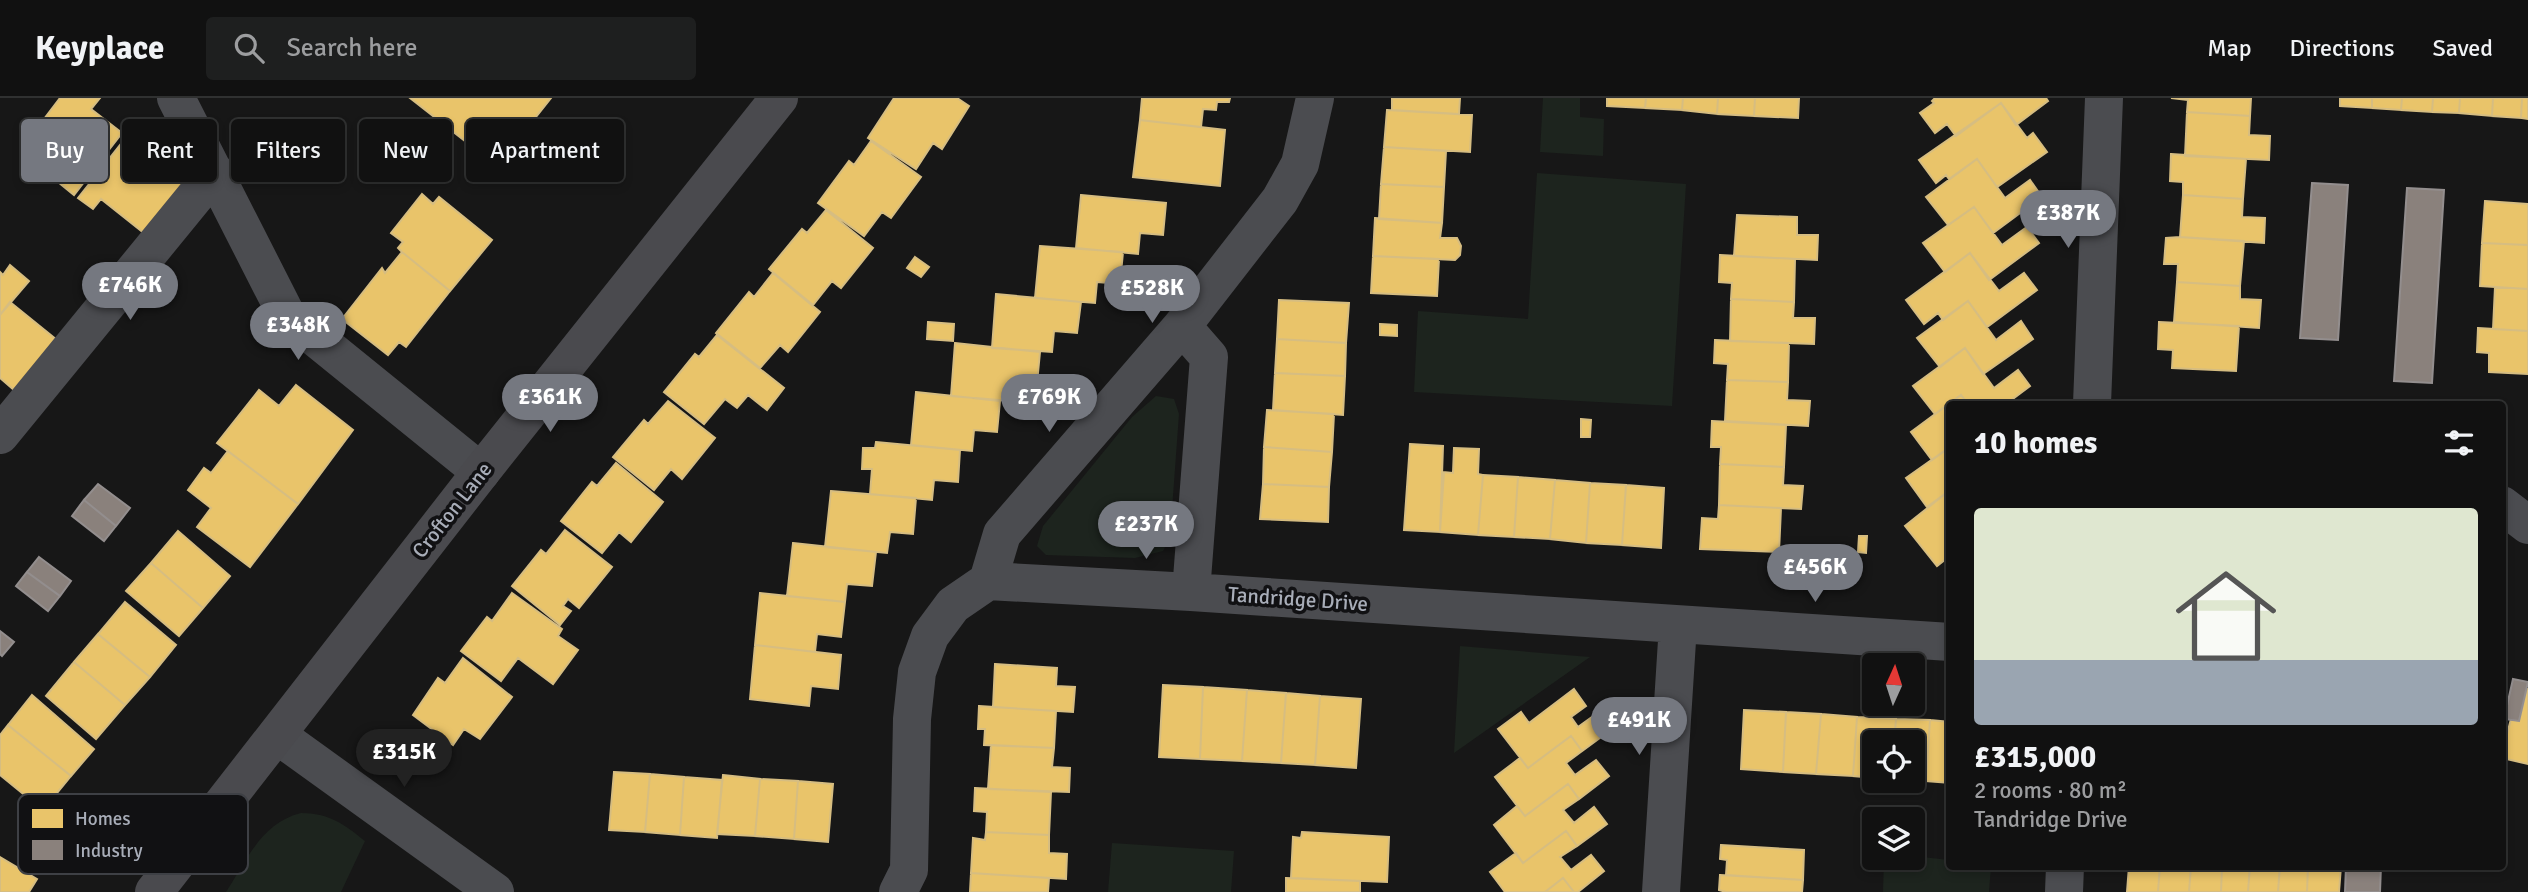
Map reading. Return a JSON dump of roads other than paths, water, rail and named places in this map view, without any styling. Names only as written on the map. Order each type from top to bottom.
[{"type":"street","points":[[176,98],[187,119]]},
{"type":"street","name":"Crofton Lane","points":[[230,794],[481,472],[779,98]]},
{"type":"street","points":[[898,892],[909,870],[912,719],[917,672],[930,636],[953,605],[988,582],[1002,534],[1182,326],[1280,200],[1300,164],[1315,98]]},
{"type":"street","points":[[2092,401],[2104,98]]},
{"type":"street","points":[[217,176],[286,314],[481,472]]},
{"type":"street","points":[[0,435],[207,182]]},
{"type":"street","points":[[1182,326],[1209,357],[1191,592]]},
{"type":"street","points":[[2506,508],[2528,525]]},
{"type":"street","name":"Tandridge Drive","points":[[988,582],[1191,592],[1946,642]]},
{"type":"street","points":[[1661,892],[1678,625]]},
{"type":"street","points":[[277,735],[495,892]]},
{"type":"street","points":[[2064,892],[2065,870]]},
{"type":"street","name":"Crofton Lane","points":[[153,892],[167,874]]}]
